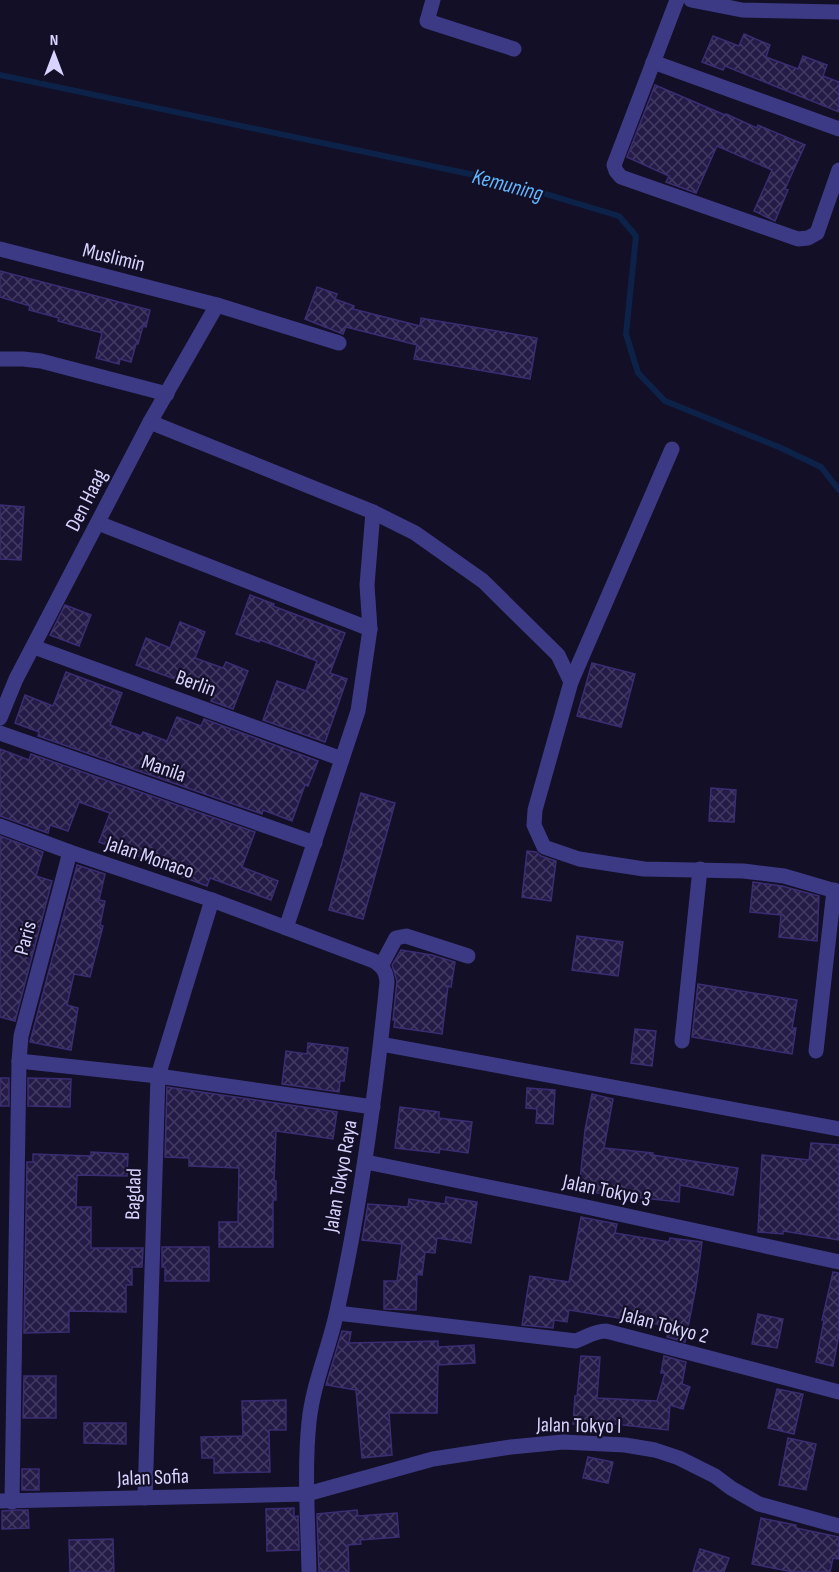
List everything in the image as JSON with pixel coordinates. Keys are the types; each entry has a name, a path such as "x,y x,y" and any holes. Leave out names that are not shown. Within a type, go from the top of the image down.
{"street":[{"path":"433,0 427,21 514,49"},
{"path":"677,0 614,165 621,177 798,239 808,238 817,233 839,170"},
{"path":"692,0 721,3 742,10 839,12"},
{"path":"653,62 839,129"},
{"name":"Muslimin","path":"0,249 217,305 339,344"},
{"name":"Den Haag","path":"0,718 16,679 150,422 217,305"},
{"path":"0,359 41,362 167,394"},
{"path":"150,422 373,512 415,533 483,581 558,655 571,682"},
{"path":"672,449 571,682 535,810 534,825 544,847 579,860 644,869 743,871 784,876 836,891 816,1051"},
{"path":"373,512 367,585 370,628 358,711 286,928 374,961 381,966 396,938 400,936 468,956"},
{"path":"98,523 370,628"},
{"name":"Berlin","path":"34,646 342,759"},
{"name":"Manila","path":"0,733 315,843"},
{"name":"Jalan Monaco","path":"0,826 286,928"},
{"name":"Paris","path":"6,1502 21,1036 70,852"},
{"path":"682,1041 700,869"},
{"name":"Bagdad","path":"145,1498 158,1076 212,900"},
{"name":"Jalan Tokyo Raya","path":"309,1572 307,1446 313,1392 337,1313 366,1162 387,982 386,973 381,966"},
{"path":"381,1044 839,1129"},
{"path":"19,1061 158,1076 373,1107"},
{"name":"Jalan Tokyo 3","path":"366,1162 839,1262"},
{"name":"Jalan Tokyo 2","path":"337,1313 576,1341 592,1333 606,1332 839,1392"},
{"name":"Jalan Tokyo I","path":"307,1494 433,1460 511,1447 563,1442 625,1445 655,1450 679,1458 715,1476 759,1504 839,1526"},
{"name":"Jalan Sofia","path":"6,1502 307,1494"}],"building":[{"path":"744,34 770,45 766,57 798,69 803,56 827,65 823,76 839,82 839,112 725,66 723,70 702,62 713,36 739,46"},
{"path":"655,85 757,128 758,125 805,145 785,189 788,190 775,221 754,211 772,170 717,146 696,193 666,182 669,176 627,157"},
{"path":"0,271 150,310 146,327 143,326 131,362 120,359 119,364 96,358 102,333 58,321 59,318 29,310 30,306 0,297"},
{"path":"317,287 337,294 335,299 354,306 353,309 420,326 421,318 537,338 530,379 414,359 417,345 346,327 343,334 305,319"},
{"path":"0,505 24,507 21,560 0,559"},
{"path":"250,595 345,633 330,673 347,679 325,742 263,720 277,681 306,691 317,661 260,640 259,642 236,634"},
{"path":"65,605 91,615 79,646 50,635"},
{"path":"180,622 205,632 195,658 223,668 226,662 248,671 233,709 211,701 214,693 136,665 146,638 170,648"},
{"path":"592,663 635,674 621,727 577,716"},
{"path":"66,672 122,693 110,725 141,736 143,732 167,741 177,717 201,726 204,719 318,761 308,786 305,785 292,821 263,810 262,814 38,736 39,732 15,723 25,695 53,706"},
{"path":"0,749 29,760 31,754 255,832 242,867 278,881 271,900 210,878 207,886 175,874 177,870 99,842 110,813 79,802 68,831 50,825 48,833 0,816"},
{"path":"711,788 736,790 734,822 709,821"},
{"path":"361,793 395,803 363,919 329,910"},
{"path":"0,836 43,852 36,876 52,881 15,1021 0,1017"},
{"path":"527,851 536,852 556,861 551,901 522,897"},
{"path":"77,865 105,874 99,900 105,901 100,925 103,926 90,977 74,974 67,1005 78,1008 71,1050 30,1042"},
{"path":"753,882 782,886 819,896 817,941 779,937 781,915 750,912"},
{"path":"577,936 623,942 618,976 572,970"},
{"path":"401,950 432,955 455,962 451,987 448,986 442,1034 394,1027 397,981 392,965"},
{"path":"698,984 797,1000 792,1028 796,1028 792,1054 692,1037"},
{"path":"635,1029 656,1031 652,1066 631,1063"},
{"path":"308,1043 348,1048 344,1081 340,1081 339,1092 282,1084 286,1051 307,1054"},
{"path":"0,1078 9,1078 9,1106 0,1106"},
{"path":"28,1078 71,1079 70,1107 28,1106"},
{"path":"167,1087 337,1112 333,1139 276,1131 273,1247 219,1247 219,1222 238,1222 239,1168 189,1166 189,1158 165,1157"},
{"path":"527,1088 555,1090 553,1124 536,1123 537,1109 526,1108"},
{"path":"592,1094 613,1099 604,1148 653,1153 653,1155 738,1168 733,1195 680,1185 679,1202 579,1191 585,1130"},
{"path":"400,1107 439,1112 439,1118 472,1122 468,1153 440,1149 439,1153 395,1148"},
{"path":"811,1143 839,1145 839,1240 783,1231 783,1234 758,1232 762,1155 809,1160"},
{"path":"91,1152 128,1154 127,1176 77,1175 76,1207 91,1207 91,1248 143,1248 142,1267 132,1267 132,1285 126,1285 126,1312 69,1311 69,1332 24,1333 27,1162 33,1162 33,1154 91,1156"},
{"path":"446,1197 477,1202 471,1243 437,1238 435,1253 425,1252 422,1275 417,1274 416,1310 384,1309 384,1281 397,1281 402,1244 362,1240 368,1204 408,1207 409,1199 445,1204"},
{"path":"581,1217 617,1224 615,1233 669,1242 670,1238 702,1242 685,1342 667,1337 669,1326 569,1310 567,1322 554,1320 553,1328 522,1325 530,1276 569,1282"},
{"path":"162,1247 209,1247 209,1281 165,1281"},
{"path":"833,1272 839,1273 839,1334 833,1366 816,1362 824,1320 822,1320"},
{"path":"758,1314 783,1319 777,1348 752,1344"},
{"path":"342,1331 351,1332 349,1343 438,1341 438,1347 474,1345 475,1363 438,1365 437,1413 389,1413 392,1455 362,1458 356,1390 326,1385"},
{"path":"581,1356 600,1357 597,1398 657,1401 665,1373 661,1373 664,1356 686,1362 682,1384 690,1387 683,1409 670,1405 668,1430 596,1422 595,1425 573,1424"},
{"path":"24,1376 56,1376 56,1418 23,1418"},
{"path":"777,1389 803,1394 794,1434 768,1428"},
{"path":"286,1400 286,1430 269,1430 270,1472 214,1473 214,1458 202,1458 201,1437 243,1436 242,1401"},
{"path":"84,1423 126,1423 126,1444 84,1443"},
{"path":"788,1438 816,1444 806,1490 779,1485"},
{"path":"588,1457 613,1462 608,1483 583,1478"},
{"path":"22,1469 39,1469 39,1490 22,1490"},
{"path":"294,1508 294,1517 298,1516 299,1550 267,1551 266,1509"},
{"path":"28,1510 29,1528 2,1529 2,1511"},
{"path":"357,1510 358,1516 397,1513 399,1537 360,1540 361,1544 348,1545 349,1572 319,1572 317,1514"},
{"path":"761,1518 839,1537 839,1559 833,1558 830,1572 793,1572 752,1564"},
{"path":"113,1539 114,1572 70,1572 69,1540"},
{"path":"700,1549 729,1558 724,1572 693,1572"}],"waterway":[{"name":"Kemuning","path":"0,75 503,181 619,216 636,236 626,334 638,373 665,401 779,447 821,467 839,490"}]}
